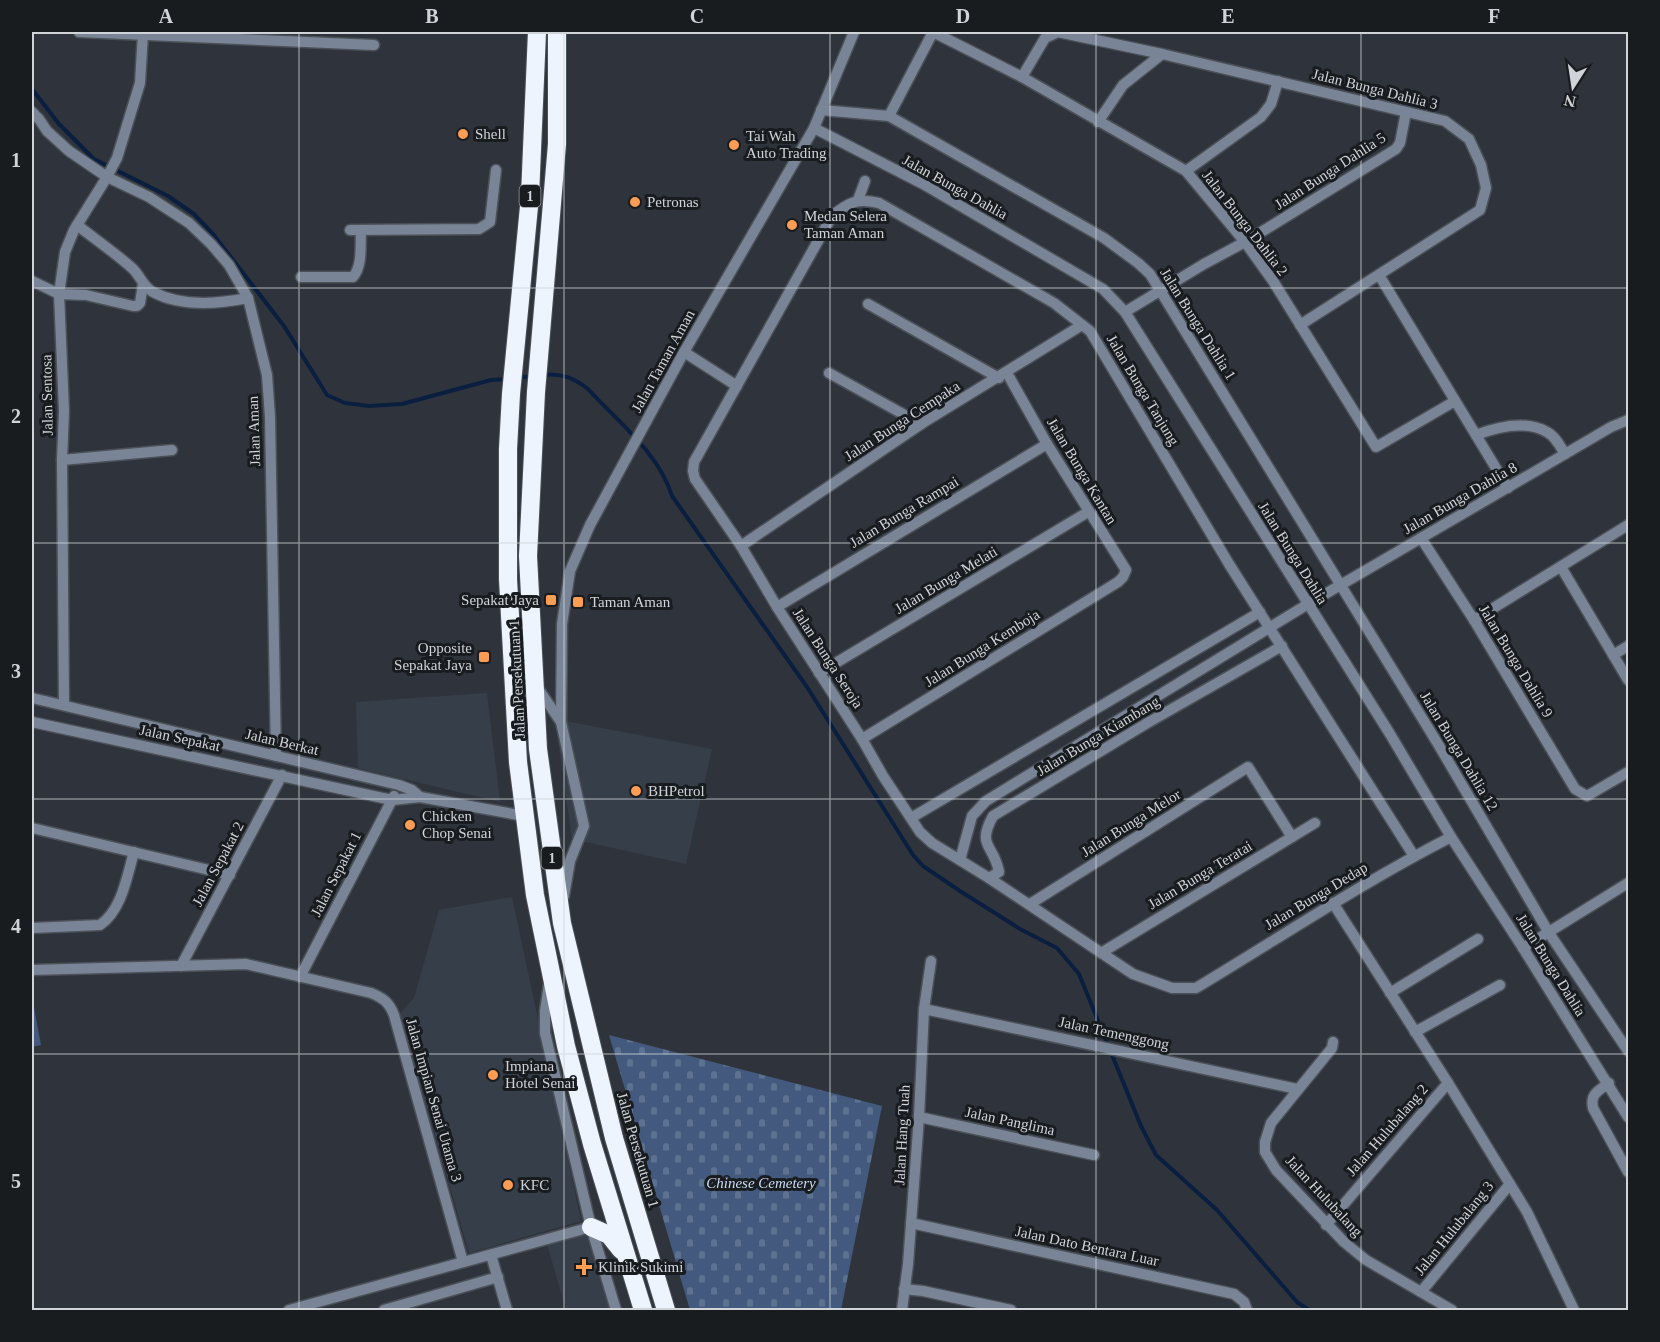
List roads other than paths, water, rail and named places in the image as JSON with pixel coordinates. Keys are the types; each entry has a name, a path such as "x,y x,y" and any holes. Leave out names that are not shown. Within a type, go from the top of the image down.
{"highway":[{"name":"Jalan Persekutuan 1","path":"537,32 530,196 508,448 508,579 518,762 535,895 566,1046 589,1133 643,1311"},
{"name":"Jalan Persekutuan 1","path":"557,32 557,144 536,392 528,556 538,749 562,923 614,1138 666,1311"},
{"path":"591,1227 609,1235 629,1262"}],"street":[{"path":"79,32 141,32 374,45"},
{"name":"Jalan Sentosa","path":"64,704 63,411 59,294 65,252 77,225 117,158 140,83 141,32"},
{"name":"Jalan Taman Aman","path":"561,723 562,624 570,571 590,525 684,352 814,128 855,32"},
{"path":"889,116 933,32"},
{"name":"Jalan Bunga Dahlia 2","path":"933,32 1022,77 1186,171 1245,242 1273,281 1376,447 1455,401"},
{"path":"1022,77 1045,39 1058,32"},
{"name":"Jalan Bunga Dahlia 3","path":"1058,32 1162,54 1444,121 1469,139 1481,165 1486,189 1480,210 1300,325"},
{"path":"1098,122 1123,85 1162,54"},
{"path":"1186,171 1262,117 1271,104 1278,81"},
{"name":"Jalan Bunga Dahlia 1","path":"821,110 889,116 1104,238 1138,263 1150,274 1161,290 1340,585"},
{"name":"Jalan Aman","path":"32,112 47,131 69,151 107,177 149,197 189,223 229,265 248,298 267,375 270,417 276,756"},
{"name":"Jalan Bunga Dahlia 5","path":"1125,312 1245,242 1396,149 1400,143 1406,112"},
{"name":"Jalan Bunga Dahlia","path":"814,128 923,184 1103,288 1125,312 1390,734 1451,837 1629,1117"},
{"path":"301,277 353,277 359,263 355,230 479,229 486,226 490,222 496,170"},
{"path":"858,200 865,181"},
{"name":"Jalan Bunga Seroja","path":"858,200 832,216 694,462 693,471 701,488 741,546 777,607 920,832 932,843 1030,904 1133,974 1172,988 1199,986"},
{"name":"Jalan Bunga Tanjung","path":"858,200 879,203 1054,303 1090,331 1260,612 1414,856"},
{"path":"77,225 134,270 143,284 152,292 205,304 248,298"},
{"path":"1379,275 1508,488"},
{"path":"32,281 59,294 86,295 137,306 140,303 143,284"},
{"path":"868,304 1003,375"},
{"name":"Jalan Bunga Cempaka","path":"741,546 921,424 1082,325"},
{"path":"684,352 737,386"},
{"path":"829,373 921,424"},
{"name":"Jalan Bunga Kantan","path":"1003,375 1126,570 1118,582"},
{"name":"Jalan Bunga Dahlia 8","path":"960,860 972,816 986,801 1340,585 1611,427 1629,420"},
{"path":"1476,435 1491,429 1526,425 1546,431 1555,439 1565,454"},
{"name":"Jalan Bunga Rampai","path":"777,607 1047,444"},
{"path":"62,459 172,450"},
{"name":"Jalan Bunga Melati","path":"819,673 1088,512"},
{"path":"1474,620 1629,525"},
{"name":"Jalan Bunga Dahlia 9","path":"1421,538 1474,620 1575,789 1587,796 1629,772"},
{"path":"1561,567 1629,680"},
{"name":"Jalan Bunga Kemboja","path":"862,739 1118,582"},
{"name":"Jalan Bunga Dahlia 12","path":"1340,585 1438,744 1549,933 1629,1051"},
{"name":"Jalan Bunga Kiambang","path":"911,818 1260,612"},
{"name":"Jalan Bunga Kiambang","path":"989,878 999,872 997,861 985,842 985,830 993,816 1149,722 1282,646"},
{"path":"1613,655 1629,646"},
{"path":"536,685 561,723 584,825 566,880 562,923"},
{"name":"Jalan Berkat","path":"32,698 399,785 412,790 420,797 524,816"},
{"name":"Jalan Sepakat","path":"32,722 392,800 420,797"},
{"name":"Jalan Bunga Melor","path":"1030,904 1248,766 1292,837"},
{"name":"Jalan Sepakat 2","path":"181,966 282,776"},
{"name":"Jalan Sepakat 1","path":"300,977 399,785"},
{"name":"Jalan Bunga Teratai","path":"1101,953 1315,823"},
{"path":"32,828 230,875"},
{"name":"Jalan Bunga Dedap","path":"1199,986 1333,903 1451,837"},
{"path":"32,928 100,925 108,920 121,897 134,852"},
{"path":"1523,948 1627,887"},
{"path":"1333,903 1527,1212 1574,1311"},
{"path":"1390,993 1478,939"},
{"name":"Jalan Hang Tuah","path":"903,1311 919,1117 924,1009 931,961"},
{"name":"Jalan Impian Senai Utama 3","path":"32,970 246,964 371,993 384,999 391,1007 463,1262"},
{"path":"551,972 545,1011 545,1034 591,1227 616,1311"},
{"path":"1415,1032 1500,985"},
{"name":"Jalan Temenggong","path":"924,1009 1297,1089"},
{"path":"1297,1089 1332,1048 1333,1042"},
{"name":"Jalan Hulubalang 2","path":"1326,1225 1448,1083"},
{"path":"1608,1083 1593,1094 1591,1100 1593,1108 1629,1172"},
{"name":"Jalan Hulubalang","path":"1297,1089 1271,1123 1265,1142 1266,1152 1276,1170 1326,1225 1366,1260 1452,1311"},
{"name":"Jalan Panglima","path":"919,1117 1094,1155"},
{"name":"Jalan Hulubalang 3","path":"1421,1292 1510,1184"},
{"name":"Jalan Dato Bentara Luar","path":"911,1223 1234,1294 1244,1302 1247,1311"},
{"path":"289,1311 591,1227"},
{"path":"491,1255 507,1311"},
{"path":"384,1311 498,1277"},
{"path":"904,1289 923,1291 1011,1311"}],"waterway":[{"path":"32,89 59,124 94,159 168,196 194,214 213,234 284,326 327,395 345,403 369,406 402,404 491,380 506,379"},
{"path":"543,375 562,376 583,385 648,452 666,480 672,496 807,687 913,855 923,866 960,891 1020,929 1057,948 1079,974 1141,1126 1156,1155 1217,1210 1297,1302 1309,1310"},
{"path":"516,378 533,376"}],"place":[{"name":"Shell","path":"463,134"},
{"name":"Tai Wah Auto Trading","path":"734,145"},
{"name":"Petronas","path":"635,202"},
{"name":"Medan Selera Taman Aman","path":"792,225"},
{"name":"Sepakat Jaya","path":"551,600"},
{"name":"Taman Aman","path":"578,602"},
{"name":"Opposite Sepakat Jaya","path":"484,657"},
{"name":"BHPetrol","path":"636,791"},
{"name":"Chicken Chop Senai","path":"410,825"},
{"name":"Impiana Hotel Senai","path":"493,1075"},
{"name":"KFC","path":"508,1185"},
{"name":"Klinik Sukimi","path":"584,1267"}],"park label":[{"name":"Chinese Cemetery","path":"761,1183"}]}
